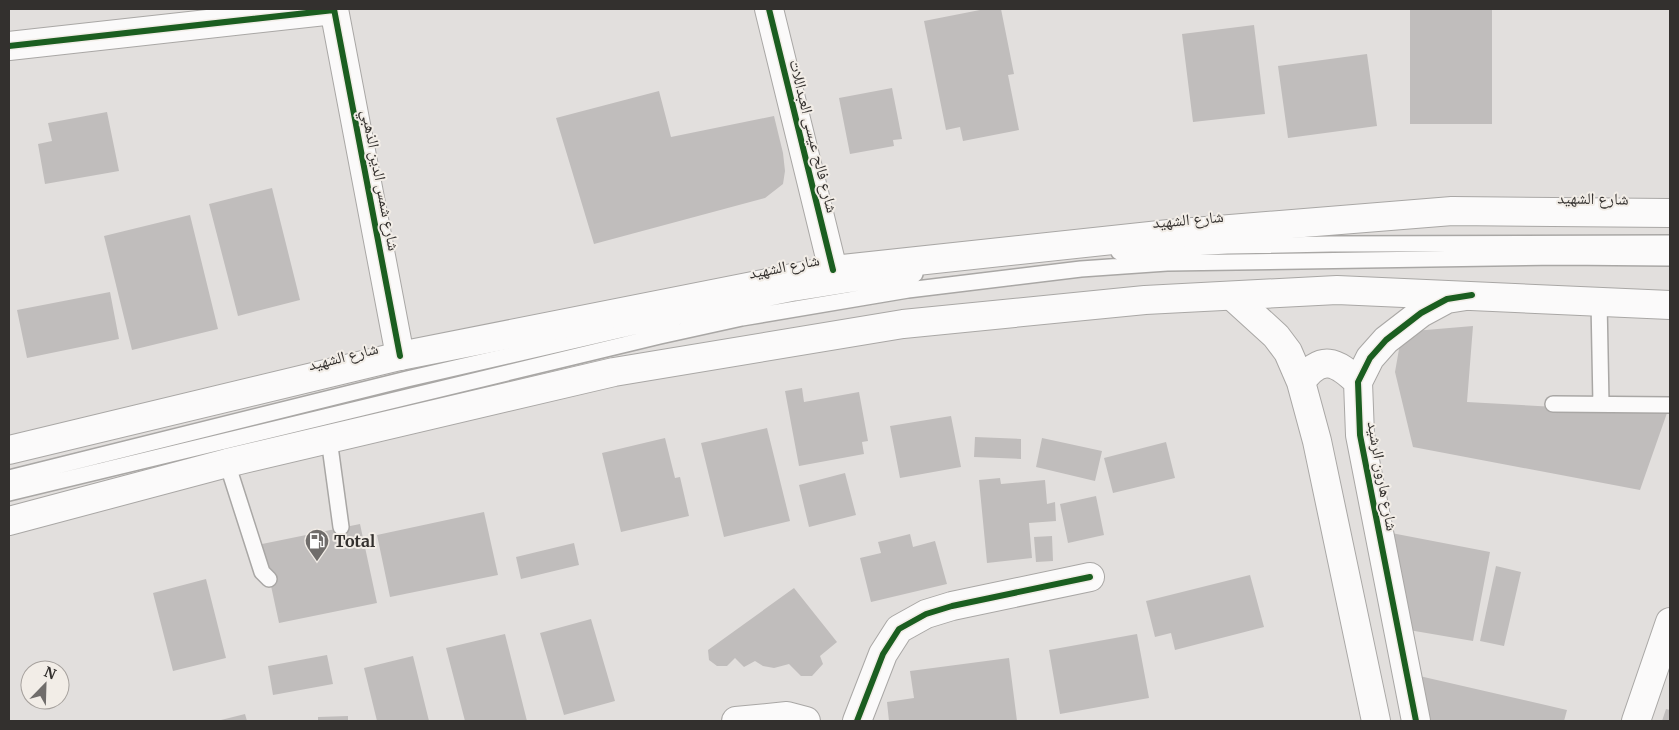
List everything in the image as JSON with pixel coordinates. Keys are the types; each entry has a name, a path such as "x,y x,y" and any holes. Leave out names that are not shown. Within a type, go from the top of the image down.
{"main road":[{"path":"9,46 334,9"},
{"name":"شارع شمس الدين الذهبي","path":"334,9 400,356"},
{"name":"شارع فالح عيسى العبداللات","path":"769,9 833,270"},
{"name":"شارع الشهيد","path":"9,450 400,356 833,270 1169,234 1452,211 1670,213"},
{"path":"9,520 227,463 614,372 826,335 921,322 1145,300 1337,290 1670,305"},
{"name":"شارع هارون الرشيد","path":"1416,721 1360,435 1358,382 1370,358 1386,340 1421,313 1447,299 1472,295"},
{"path":"1232,296 1276,336 1288,352 1301,382 1317,441 1376,721"},
{"path":"1301,382 1316,365 1327,363 1346,370 1358,382"},
{"path":"857,721 884,654 899,629 926,614 952,606 1090,577"},
{"path":"1636,721 1670,622"},
{"path":"736,721 787,716 806,721"}],"lane":[{"path":"9,478 408,379 677,317 795,293 914,274 1037,259 1227,246 1467,242 1670,244"},
{"path":"9,493 660,336 742,318 908,290 994,278 1167,263 1560,257 1670,258"},
{"path":"1599,301 1601,404"},
{"path":"1553,404 1670,405"},
{"path":"329,439 341,528"},
{"path":"227,463 262,572 269,579"}],"building":[{"path":"985,9 1001,9 1014,74 1008,75 1019,130 963,141 960,127 946,130 924,21"},
{"path":"1410,9 1492,9 1492,124 1410,124"},
{"path":"1254,25 1265,114 1193,122 1182,34"},
{"path":"1367,54 1377,126 1288,138 1278,66"},
{"path":"892,88 902,139 893,140 894,146 850,154 839,98"},
{"path":"659,91 671,137 774,116 783,153 785,171 783,184 765,198 594,244 556,118"},
{"path":"107,112 119,171 45,184 38,144 52,141 48,123"},
{"path":"272,188 300,300 238,316 209,204"},
{"path":"190,215 218,329 132,350 104,236"},
{"path":"110,292 119,339 27,358 17,310"},
{"path":"1473,326 1467,402 1667,413 1640,490 1413,447 1395,372 1402,332"},
{"path":"802,388 804,402 859,392 868,441 862,442 864,454 799,466 785,391"},
{"path":"951,416 961,467 900,478 890,426"},
{"path":"767,428 790,521 724,537 701,443"},
{"path":"975,437 1021,439 1021,459 974,457"},
{"path":"665,438 675,478 680,477 689,516 621,532 602,453"},
{"path":"1042,438 1102,451 1095,481 1036,467"},
{"path":"1166,442 1175,478 1113,493 1104,458"},
{"path":"845,473 856,515 809,527 799,485"},
{"path":"1000,478 1001,484 1045,480 1047,504 1055,502 1056,521 1029,523 1032,558 987,563 979,480"},
{"path":"1096,496 1104,535 1068,543 1060,504"},
{"path":"484,512 498,575 390,597 377,535"},
{"name":"Total","path":"360,524 377,603 279,623 262,544"},
{"path":"1381,531 1490,552 1473,641 1403,629"},
{"path":"910,534 913,547 935,541 947,584 871,602 860,558 881,553 878,542"},
{"path":"1052,536 1053,561 1036,562 1034,537"},
{"path":"574,543 579,565 521,579 516,557"},
{"path":"1496,566 1521,572 1504,646 1480,641"},
{"path":"1250,575 1264,627 1175,650 1171,633 1155,637 1146,601"},
{"path":"206,579 226,658 173,671 153,593"},
{"path":"794,588 837,642 820,656 823,664 812,676 801,676 789,664 774,668 763,666 755,661 744,667 735,658 727,666 717,666 709,660 708,650"},
{"path":"591,619 615,701 564,715 540,633"},
{"path":"505,634 527,721 465,721 446,648"},
{"path":"1137,634 1149,698 1060,714 1049,650"},
{"path":"327,655 333,684 273,695 268,666"},
{"path":"413,656 429,721 377,721 364,668"},
{"path":"1009,658 1017,721 889,721 887,702 914,698 910,671"},
{"path":"1415,675 1567,710 1564,721 1423,721"},
{"path":"1666,709 1670,710 1670,721 1662,721"},
{"path":"245,714 247,721 217,721"},
{"path":"348,716 348,721 318,721 318,717"}],"cycle path":[{"path":"334,9 400,356"},
{"path":"769,9 833,270"},
{"path":"9,46 334,10"},
{"path":"1416,721 1360,435 1358,382 1370,358 1386,340 1421,313 1447,299 1472,295"},
{"path":"857,721 883,654 899,629 926,614 952,606 1090,577"}],"place":[{"name":"Total","path":"317,562"}]}
